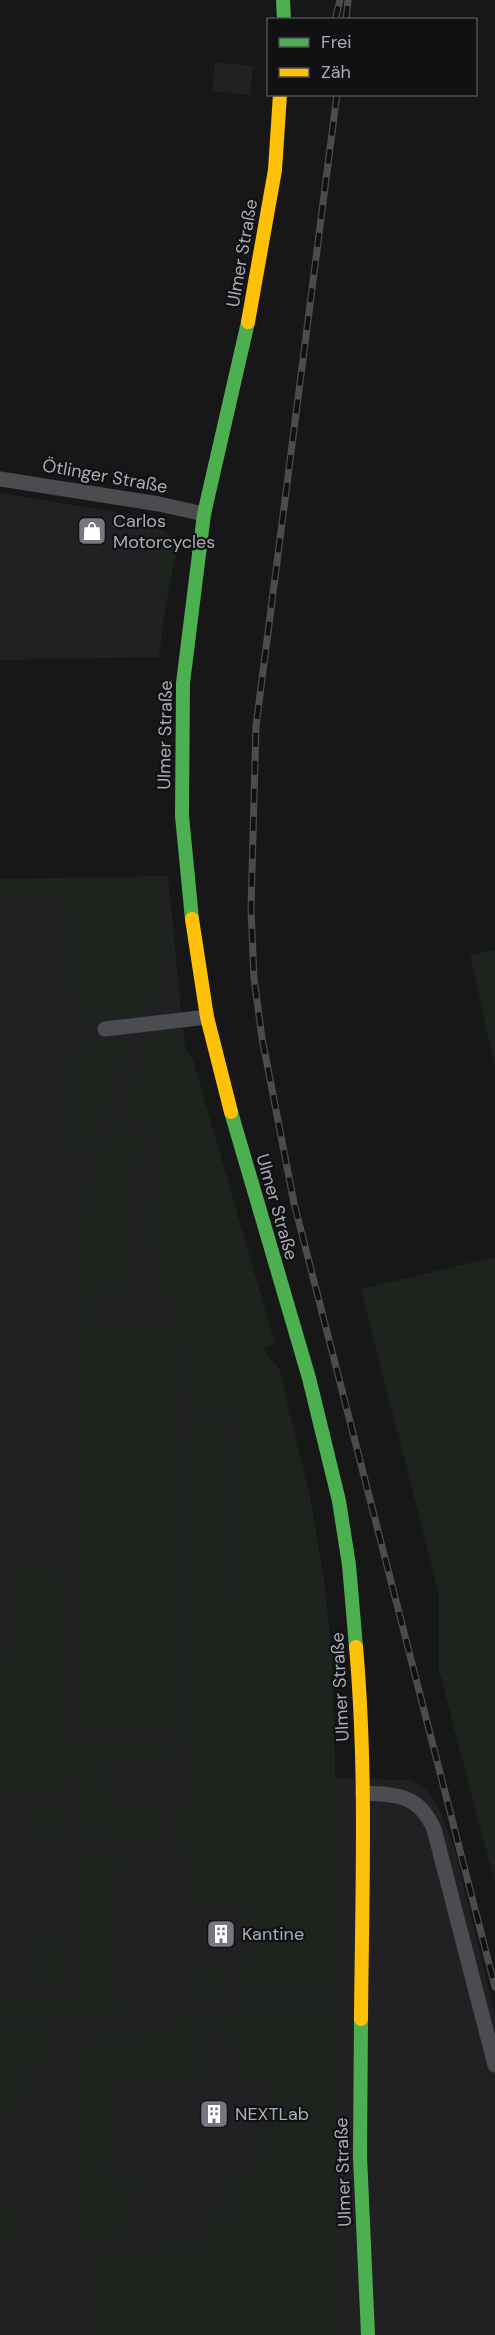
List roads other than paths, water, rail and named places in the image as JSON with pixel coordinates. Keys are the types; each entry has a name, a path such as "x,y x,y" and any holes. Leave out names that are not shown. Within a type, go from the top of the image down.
{"main road":[{"path":"283,0 284,18"},
{"name":"Ulmer Straße","path":"280,96 275,171 253,298 204,514 183,683 182,816 194,940 207,1017 226,1096 309,1378 339,1502 349,1565 361,1701 363,1793 360,2145 368,2335"}],"street":[{"name":"Ötlinger Straße","path":"0,479 159,504 204,514"},
{"path":"105,1029 207,1017"},
{"path":"363,1793 390,1794 412,1800 427,1812 434,1828 495,2065"}],"railway":[{"path":"336,18 340,0"},
{"path":"346,18 348,0"},
{"path":"337,96 256,726 251,909 254,978 262,1038 294,1203 495,1987"}],"place":[{"name":"Carlos Motorcycles","path":"92,531"},
{"name":"Kantine","path":"221,1934"},
{"name":"NEXTLab","path":"214,2114"}]}
